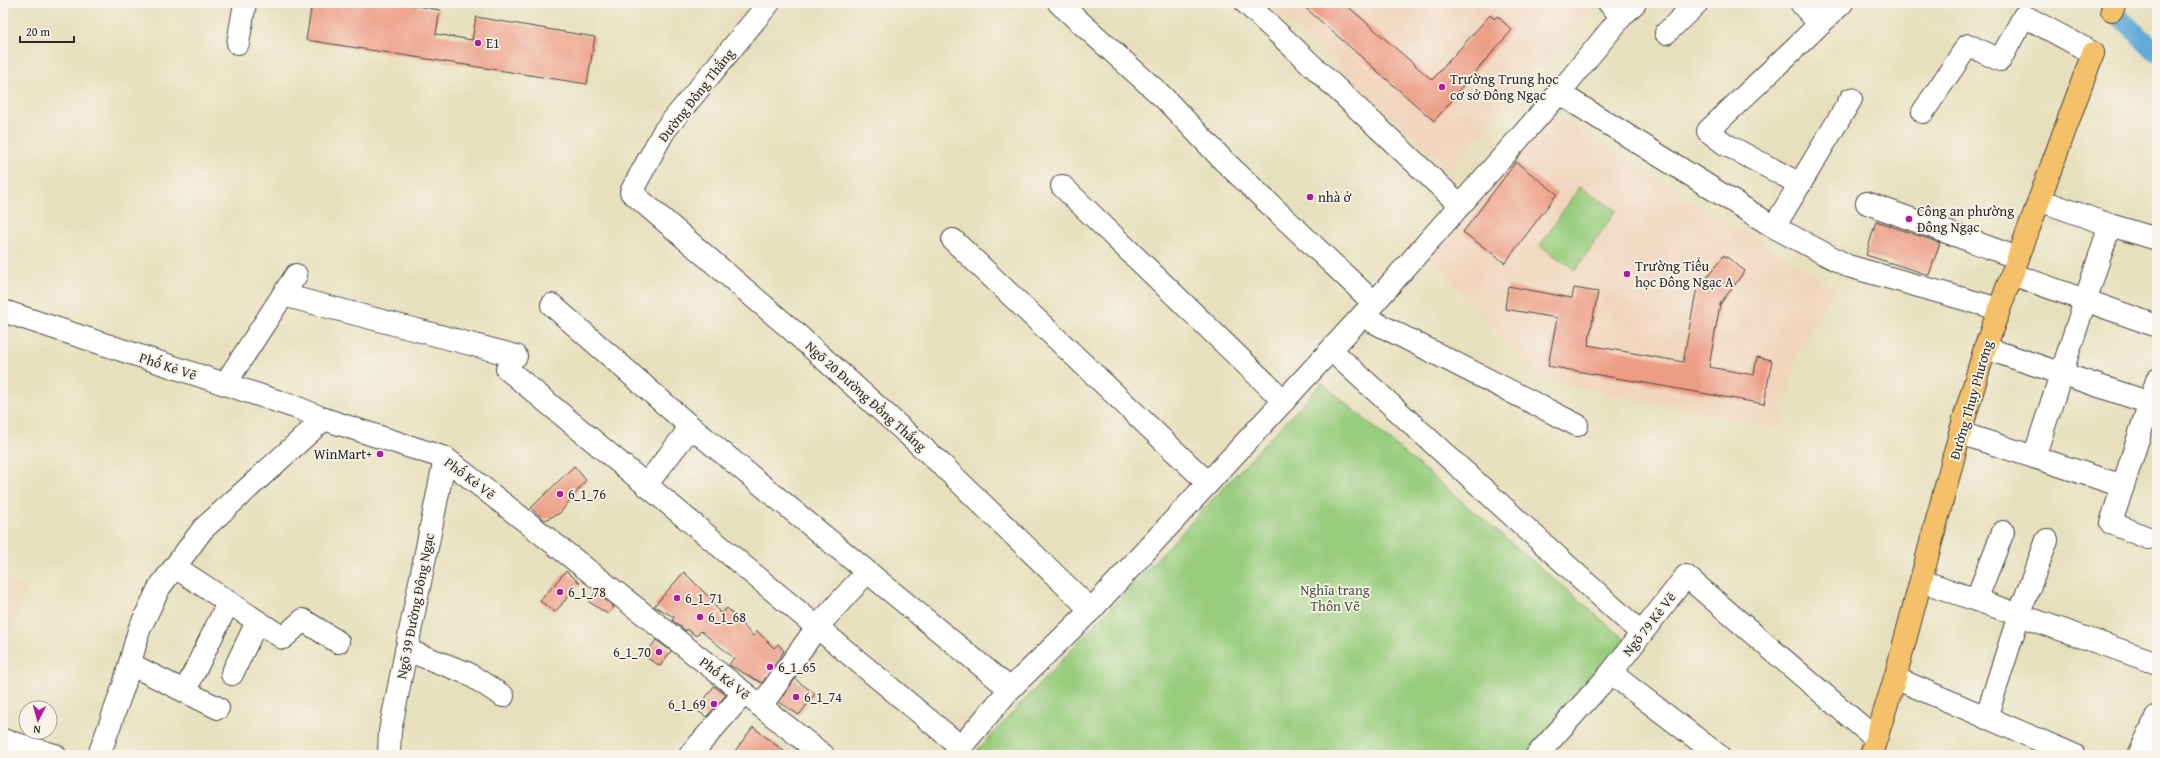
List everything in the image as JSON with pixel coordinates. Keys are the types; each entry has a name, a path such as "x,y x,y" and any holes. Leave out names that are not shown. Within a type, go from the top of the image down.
{"main road":[{"name":"Đường Thụy Phương","path":"1874,747 1922,581 1960,433 1985,348 2094,53"}],"street":[{"path":"238,43 245,3"},
{"name":"Đường Đông Thắng","path":"631,192 664,131 769,3"},
{"path":"1058,3 1164,98 1368,309 1577,425"},
{"path":"1246,3 1460,205"},
{"path":"1666,32 1697,3"},
{"path":"1801,3 1820,25"},
{"path":"1800,184 1725,144 1708,131 1842,3"},
{"path":"283,295 512,363 646,485 817,627 957,751 1010,689 1091,610 1368,309 1559,93 1622,7"},
{"path":"1923,112 1968,45 2000,60 2024,16 2094,53"},
{"path":"1559,93 1774,227 1848,266 1999,309"},
{"path":"1774,227 1851,99"},
{"path":"1062,186 1284,401"},
{"name":"Ngõ 20 Đường Đồng Thắng","path":"631,192 792,330 941,464 1091,610"},
{"path":"2039,200 2110,225 2157,239"},
{"path":"1867,203 2015,266 2085,300 2157,326"},
{"path":"2034,457 2063,374 2085,300 2110,225"},
{"path":"953,240 1208,483"},
{"path":"225,384 296,275"},
{"path":"552,305 691,427 1010,689"},
{"name":"Phố Kẻ Vẽ","path":"3,312 298,408 324,419 445,458 823,755"},
{"path":"1985,348 2150,403"},
{"path":"1331,350 1641,633"},
{"path":"2148,538 2111,523 2157,380"},
{"path":"100,755 130,664 139,630 159,588 203,530 324,419"},
{"path":"646,485 691,427"},
{"path":"1960,433 2123,486"},
{"name":"Ngõ 39 Đường Đông Ngạc","path":"389,755 390,731 445,458"},
{"path":"1976,600 2003,532"},
{"path":"1986,718 2019,615 2047,540"},
{"path":"175,566 228,603 283,638 303,620 338,642"},
{"path":"761,706 817,627 867,572"},
{"name":"Ngõ 79 Kẻ Vẽ","path":"1543,753 1611,673 1686,576 1771,648 1874,747"},
{"path":"1922,581 2157,663"},
{"path":"185,691 228,603"},
{"path":"232,674 257,622"},
{"path":"406,650 467,673 503,696"},
{"path":"130,664 218,708"},
{"path":"1611,673 1718,755"},
{"path":"1895,678 2074,755"},
{"path":"690,755 744,693"},
{"path":"2139,755 2157,716"},
{"path":"3,740 55,755"}],"shaded area":[{"name":"Trường Trung học cơ sở Đông Ngạc","path":"1268,3 1597,3 1598,4 1450,169"},
{"name":"Trường Tiểu học Đông Ngạc A","path":"1553,115 1835,289 1796,356 1782,429 1540,379 1431,258"},
{"path":"3,577 27,586 3,648"}],"green space":[{"path":"1579,187 1616,210 1576,270 1540,246"},
{"name":"Nghĩa trang Thôn Vẽ","path":"1322,383 1628,642 1528,755 973,755"}],"building":[{"name":"E1","path":"312,3 399,3 440,10 436,34 472,40 476,17 595,37 587,84 306,40"},
{"path":"1300,3 1344,3 1432,80 1490,15 1494,19 1497,16 1512,30 1434,121"},
{"path":"1516,162 1557,194 1505,263 1463,232"},
{"path":"1876,221 1940,243 1929,275 1866,255"},
{"path":"1724,255 1745,271 1720,304 1709,367 1754,375 1757,357 1772,360 1764,404 1548,366 1557,318 1505,309 1508,286 1572,298 1574,288 1598,292 1588,345 1683,362 1696,292"},
{"name":"6_1_76","path":"574,466 586,480 560,513 545,520 531,508"},
{"name":"6_1_78","path":"566,571 580,583 555,612 540,601"},
{"path":"684,572 711,599 721,615 727,608 753,636 757,631 774,648 778,644 784,651 762,683 729,665 734,658 701,631 696,636 687,629 686,631 672,620 674,617 654,606"},
{"path":"596,592 614,607 608,614 589,602"},
{"name":"6_1_70","path":"656,640 671,651 660,666 644,656"},
{"name":"6_1_74","path":"795,679 815,694 799,715 779,702"},
{"name":"6_1_69","path":"714,686 726,695 706,717 697,710"},
{"path":"753,727 789,755 732,755"}],"waterway":[{"path":"2112,10 2157,53"}],"place":[{"name":"E1","path":"478,43"},
{"name":"Trường Trung học cơ sở Đông Ngạc","path":"1442,87"},
{"name":"nhà ở","path":"1310,197"},
{"name":"Công an phường Đông Ngạc","path":"1909,219"},
{"name":"Trường Tiểu học Đông Ngạc A","path":"1627,274"},
{"name":"WinMart+","path":"380,454"},
{"name":"6_1_76","path":"560,494"},
{"name":"6_1_78","path":"560,592"},
{"name":"6_1_71","path":"677,598"},
{"name":"6_1_68","path":"700,617"},
{"name":"6_1_70","path":"659,652"},
{"name":"6_1_65","path":"770,667"},
{"name":"6_1_74","path":"796,697"},
{"name":"6_1_69","path":"714,704"}]}
